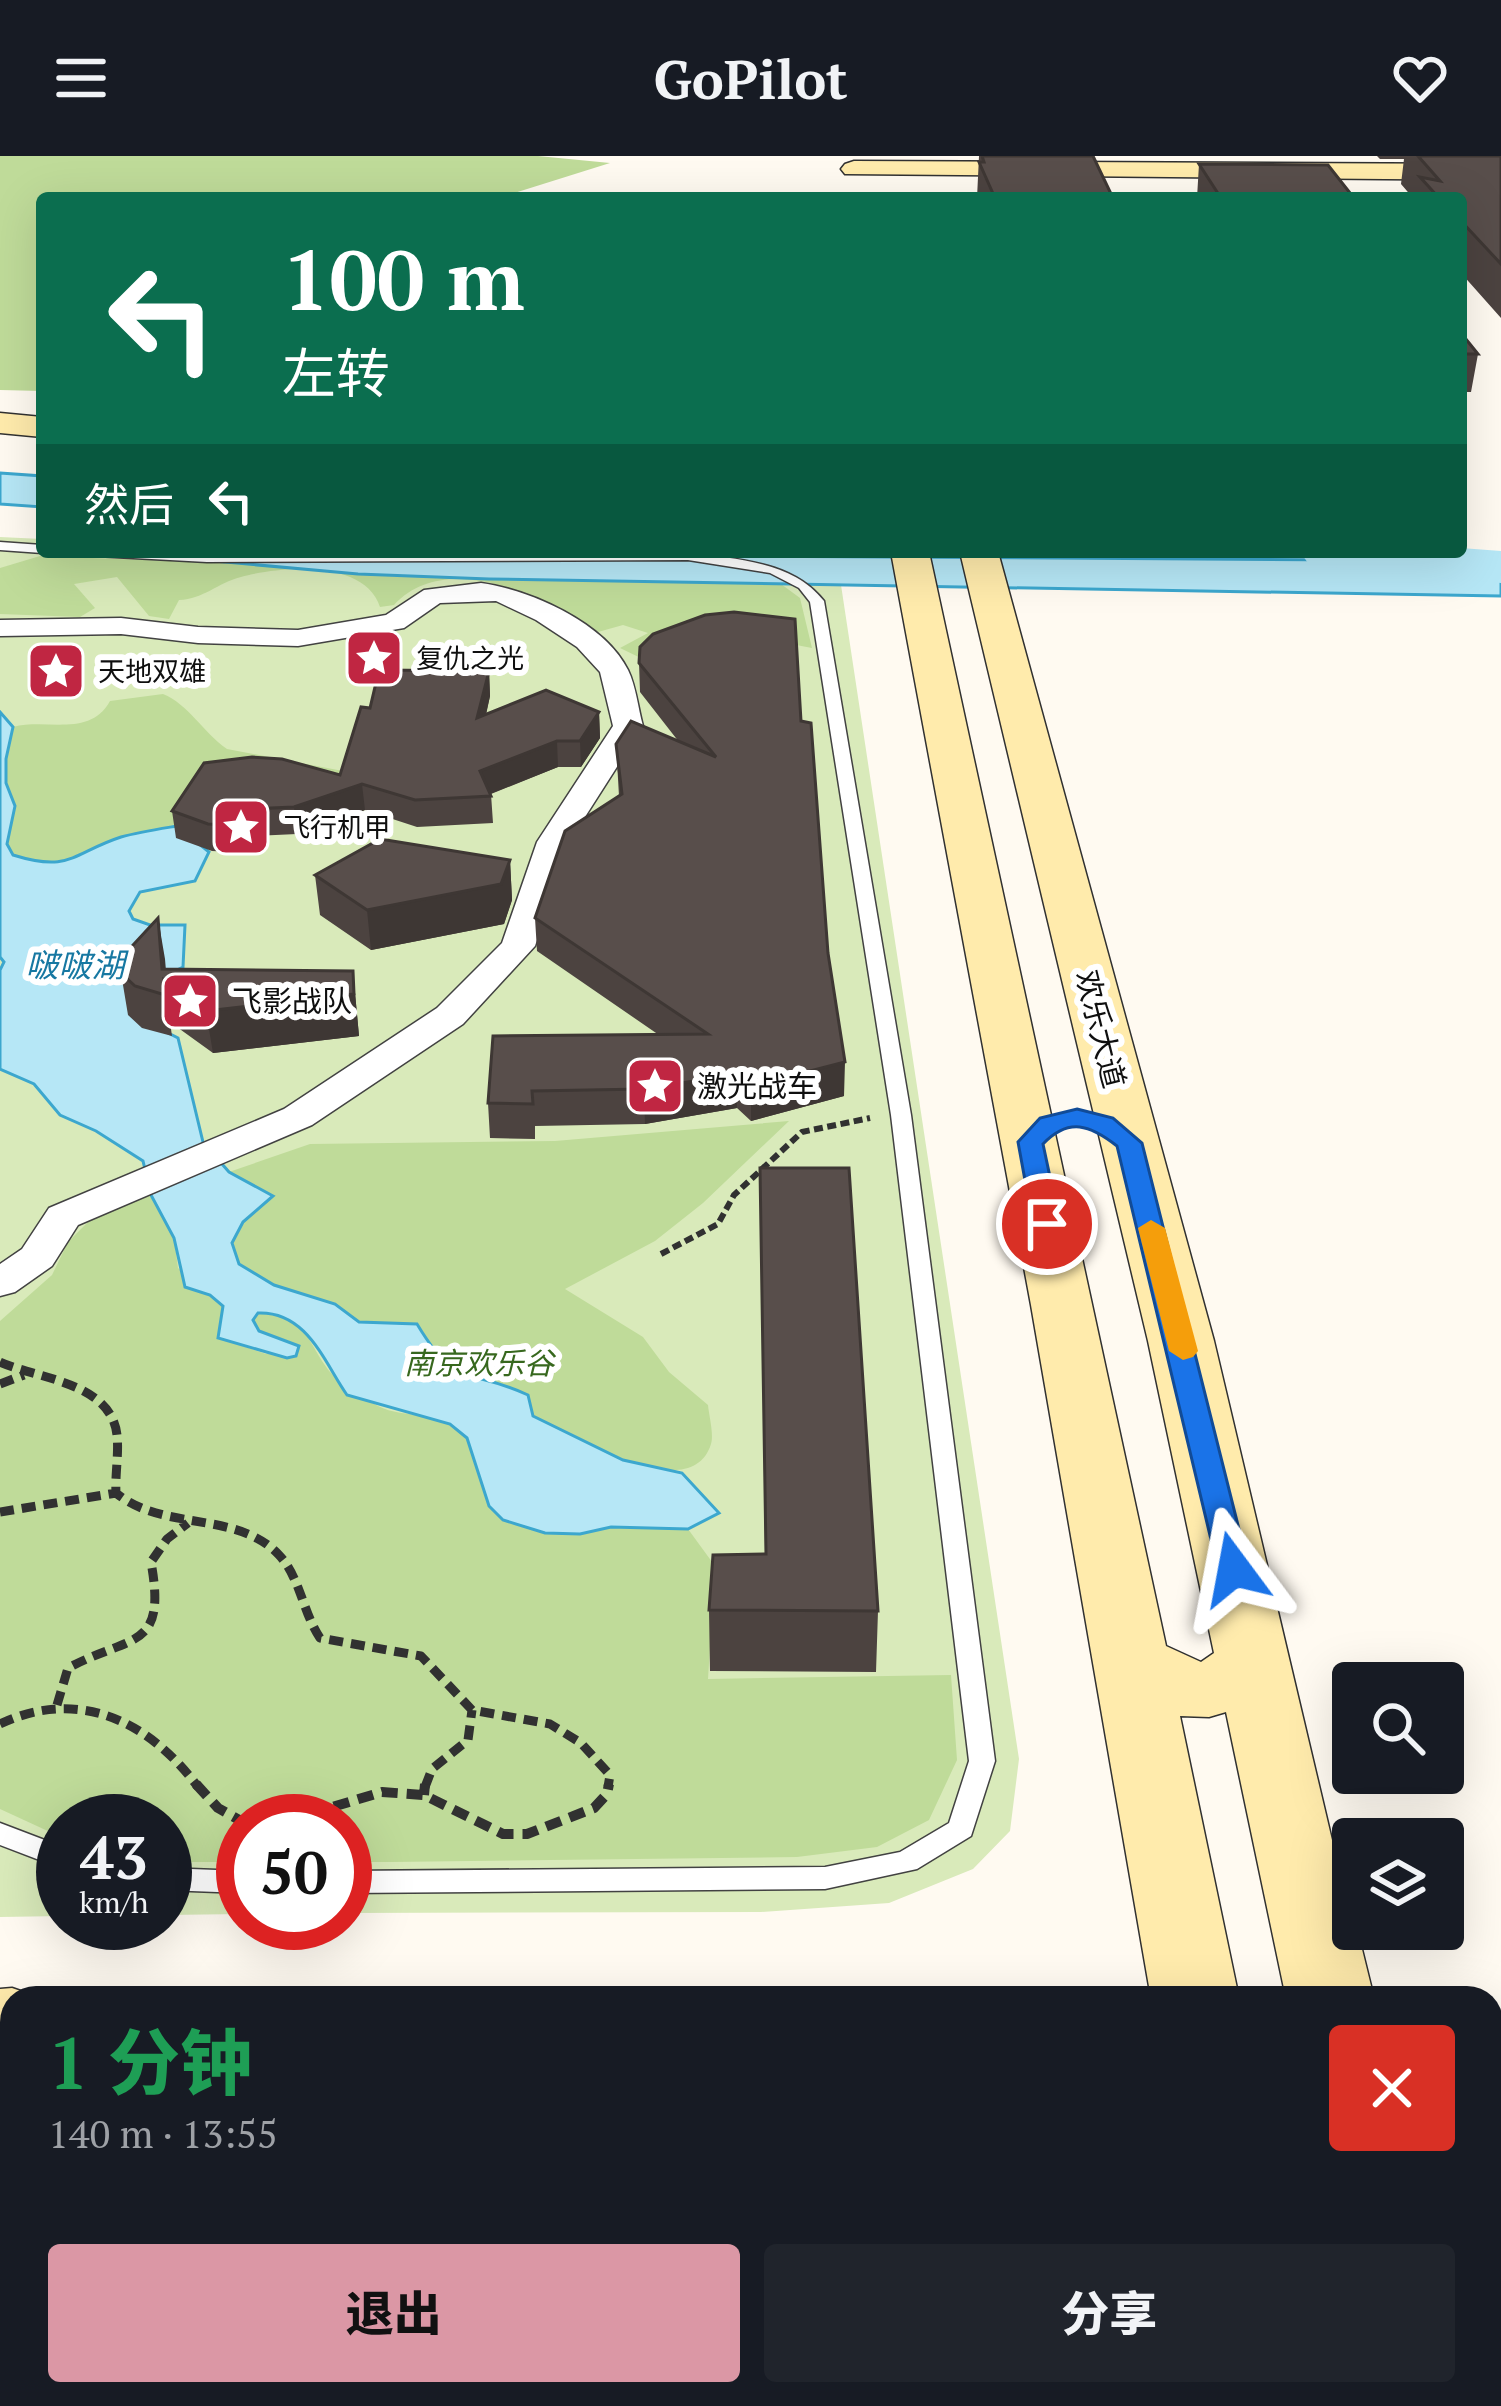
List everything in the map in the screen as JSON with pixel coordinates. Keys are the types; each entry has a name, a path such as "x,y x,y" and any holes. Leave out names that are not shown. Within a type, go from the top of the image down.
{"main road":[{"path":"857,163 1501,172"},
{"path":"0,423 36,426"},
{"path":"0,440 36,443"},
{"name":"欢乐大道","path":"946,558 955,766 1193,1986"},
{"name":"欢乐大道","path":"946,558 1033,769 1181,1341 1327,1986"},
{"path":"955,766 973,779 998,785 1018,780 1033,769"},
{"path":"1030,1142 1049,1123 1077,1117 1104,1124 1129,1143"},
{"path":"1132,1661 1164,1683 1197,1693 1231,1683 1255,1660"}],"street":[{"path":"0,628 122,626 198,635 298,638 394,622 433,596 482,590 546,614 587,641 614,670 628,726 554,842 518,946 450,1016 298,1117 244,1144 121,1189 63,1217 37,1257 0,1283"}],"lane":[{"path":"0,546 36,549"},
{"path":"372,1882 825,1878 907,1861 961,1829 982,1761 901,1114 817,602 803,585 755,566 701,558"},
{"path":"0,1834 36,1848"}],"path":[{"path":"661,1254 718,1224 734,1195 802,1132 838,1121 901,1114"},
{"path":"0,1362 24,1375 80,1388 105,1403 116,1428 116,1493"},
{"path":"0,1384 24,1375"},
{"path":"0,1512 38,1504 74,1506 116,1493"},
{"path":"116,1493 146,1516 242,1534 278,1553 308,1622 320,1638 421,1656 437,1668 472,1711 468,1740 434,1766 423,1780 424,1796"},
{"path":"57,1706 68,1668 136,1639 152,1624 159,1606 151,1562 167,1539 190,1522"},
{"path":"0,1724 26,1709 90,1709 164,1746 216,1809"},
{"path":"372,1795 424,1796 502,1834 514,1834 594,1808 607,1793 610,1775 593,1752 551,1723 523,1713 472,1711"}],"green space":[{"path":"0,156 538,156 610,163 517,192 36,192 36,391 0,390"},
{"name":"南京欢乐谷","path":"0,537 36,539 36,558 837,558 1019,1759 1010,1831 973,1869 889,1903 761,1912 372,1913 372,1794 216,1794 216,1914 192,1915 192,1794 36,1794 36,1916 0,1917"},
{"path":"36,557 93,558 781,584 800,598 812,648 770,640 651,663 620,648 648,633 623,625 598,632 552,605 496,584 441,580 416,588 394,605 380,607 371,591 357,581 298,569 258,573 179,600 169,619 149,616 117,577 74,584 95,608 80,617 0,614 0,568"},
{"path":"163,694 227,749 401,782 141,832 65,859 13,855 7,844 6,758 13,727 79,723 101,712 110,701"},
{"path":"789,1121 703,1203 655,1241 565,1289 643,1337 669,1372 708,1405 711,1444 699,1462 680,1470 628,1462 573,1438 533,1416 528,1395 454,1369 416,1324 359,1322 335,1304 274,1285 239,1264 231,1244 243,1222 229,1172 310,1144 555,1141"},
{"path":"151,1194 174,1238 178,1268 223,1306 219,1338 266,1354 289,1341 259,1331 252,1320 258,1313 287,1318 305,1333 332,1374 360,1396 389,1410 445,1421 464,1435 489,1505 580,1534 611,1527 688,1529 715,1566 708,1679 951,1675 957,1760 929,1820 877,1847 797,1857 372,1862 372,1794 216,1794 216,1862 192,1862 192,1794 36,1794 36,1826 0,1809 0,1321 52,1275 68,1242 92,1218"}],"water":[{"path":"0,473 36,476 36,507 0,504"},
{"path":"181,558 1501,561 1501,596 489,579 358,574"},
{"name":"啵啵湖","path":"0,712 13,727 6,783 15,806 7,844 13,855 60,861 121,837 177,826 209,852 195,881 140,892 129,911 133,919 150,925 185,925 183,967 143,987 141,1019 178,1038 203,1142 229,1172 273,1196 243,1222 232,1243 239,1264 274,1285 335,1304 359,1322 417,1324 454,1369 528,1395 533,1416 623,1460 682,1473 719,1513 688,1529 611,1527 580,1534 545,1533 503,1520 489,1506 467,1438 450,1424 347,1395 312,1341 289,1320 258,1313 253,1320 259,1331 299,1346 296,1356 287,1358 218,1338 223,1306 210,1295 185,1287 174,1238 151,1195 143,1161 60,1115 34,1084 0,1069 0,970 4,962 0,957"}],"building":[{"path":"982,156 1093,156 1110,192 992,192 979,162 984,162"},
{"path":"1418,156 1501,156 1501,264 1467,227 1467,192 1434,192 1420,177 1440,181"},
{"path":"1199,164 1328,165 1349,192 1217,192"},
{"path":"734,612 795,619 801,721 811,723 828,953 845,1062 751,1086 737,1074 644,1089 532,1091 533,1104 488,1103 493,1036 708,1034 535,918 565,831 622,794 616,744 631,721 716,757 639,663 640,647 653,634 705,615"},
{"path":"379,670 489,671 477,718 546,690 599,712 580,741 557,741 480,771 491,796 415,800 362,784 294,807 230,810 229,825 208,824 172,811 204,763 282,759 340,775 361,707 370,708"},
{"path":"380,839 510,860 501,884 367,910 315,875"},
{"path":"158,918 162,969 353,971 354,994 206,1011 164,980 165,995 135,986 121,973 121,958"},
{"path":"760,1168 849,1168 878,1611 709,1610 713,1555 766,1554"}],"waterway":[{"path":"1396,558 1501,567"}],"slow traffic":[{"path":"1151,1228 1183,1351"}],"place":[{"name":"复仇之光","path":"374,658"},
{"name":"天地双雄","path":"56,671"},
{"name":"飞行机甲","path":"241,827"},
{"name":"飞影战队","path":"190,1001"},
{"name":"激光战车","path":"655,1086"}],"route":[{"path":"1047,1224 1030,1142 1049,1123 1077,1117 1104,1124 1129,1143 1234,1569"}]}
